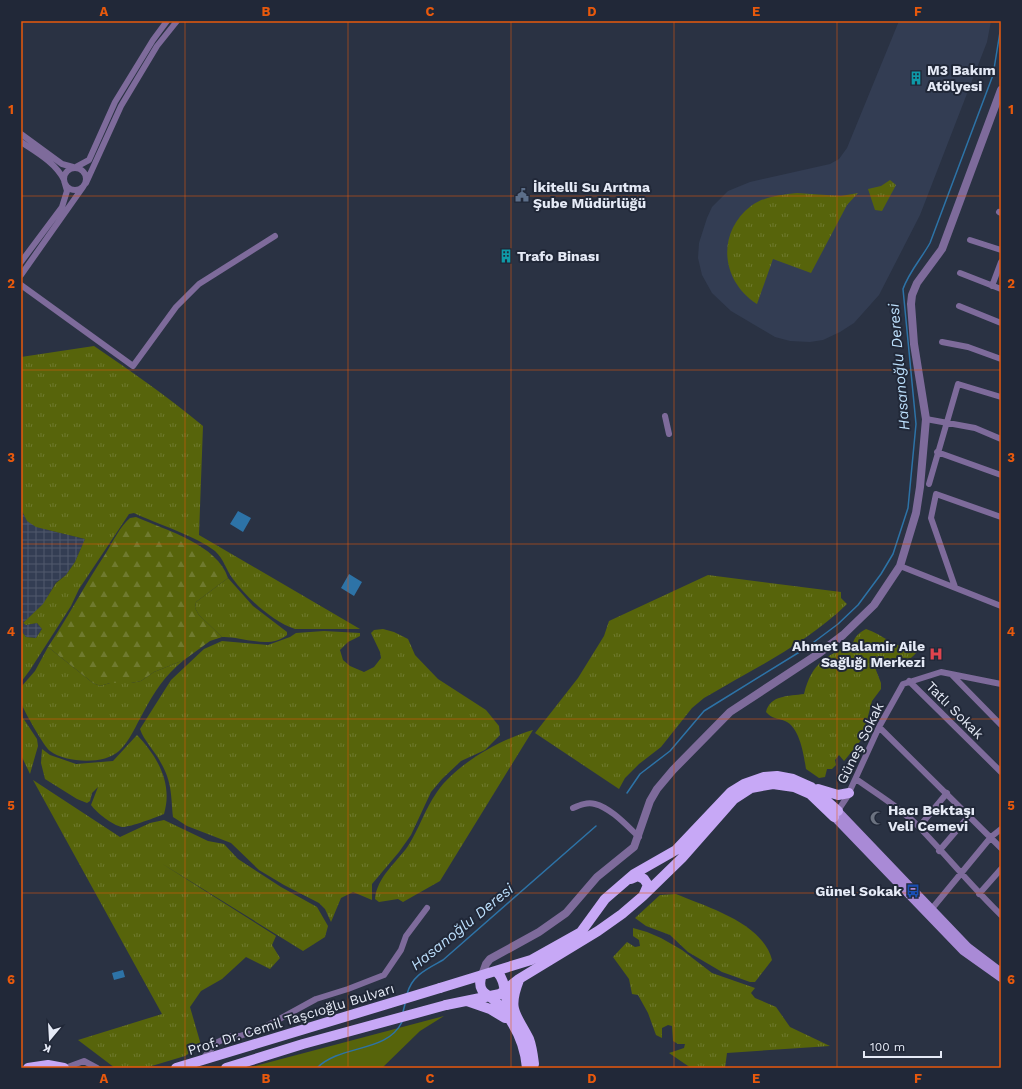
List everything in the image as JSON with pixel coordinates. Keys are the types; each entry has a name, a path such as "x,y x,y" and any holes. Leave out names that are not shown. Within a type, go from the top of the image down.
{"main road":[{"path":"534,1068 530,1041 515,1022 480,987 482,975 490,972 496,972 542,955 581,932 605,899 640,870 676,850 731,792 744,784 764,777 777,776 793,779 811,787 838,795 849,793"},
{"path":"489,996 496,996 519,979 598,931 643,896 682,858 734,799 751,788 773,784 794,787 810,794 836,814"},
{"path":"811,787 930,911 968,947 1001,972"},
{"path":"617,889 632,878 641,877 648,884 643,896"},
{"path":"930,911 963,951 1001,978"},
{"path":"496,972 504,982 504,991 523,1045 528,1068"},
{"name":"Prof. Dr. Cemil Taşcıoğlu Bulvarı","path":"176,1068 482,975"},
{"path":"515,1022 513,997 519,979"},
{"name":"Prof. Dr. Cemil Taşcıoğlu Bulvarı","path":"226,1068 304,1044 446,1005 489,996"},
{"path":"465,1001 490,1008 515,1022"},
{"path":"28,1068 48,1065 65,1068"}],"street":[{"path":"64,182 65,174 74,167 89,160 115,102 153,40 167,21"},
{"path":"21,275 84,185 121,106 157,46 176,21"},
{"path":"482,975 488,960 539,932 566,913 597,877 634,847 650,801 673,770 730,712 818,654 843,635 874,605 900,566 916,513 920,487 926,419 914,344 911,304 912,295 917,283 942,249 1001,90"},
{"path":"21,134 62,164 74,167 85,173 84,185"},
{"path":"21,142 45,159 61,174 67,191 62,207 21,262"},
{"path":"64,182 73,190 84,185"},
{"path":"21,285 133,366 176,307 199,284 275,236"},
{"path":"970,240 1001,250"},
{"path":"992,286 1001,262"},
{"path":"960,273 1001,289"},
{"path":"959,306 1001,323"},
{"path":"942,342 968,347 1001,359"},
{"path":"928,484 937,452 948,422 958,384 1001,397"},
{"path":"665,416 669,434"},
{"path":"926,419 975,428 1001,439"},
{"path":"937,452 1001,475"},
{"path":"955,587 931,518 936,494 1001,517"},
{"path":"900,566 1001,606"},
{"path":"909,681 941,672 1001,684"},
{"path":"951,674 1001,725"},
{"name":"Güneş Sokak","path":"836,814 856,779 879,727 903,684 909,681"},
{"name":"Tatlı Sokak","path":"909,681 1001,772"},
{"path":"879,727 1001,848"},
{"path":"856,779 897,808 919,827 939,851 961,872 979,894 1001,915"},
{"path":"919,827 947,793"},
{"path":"573,808 583,804 595,804 606,810 638,837"},
{"path":"939,851 969,816"},
{"path":"930,911 991,837 1001,829"},
{"path":"979,894 1001,869"},
{"path":"190,1068 201,1061 216,1043 230,1036 240,1036 263,1028 316,999 348,989 384,975 397,956 406,936 427,908"},
{"path":"496,956 493,964 496,972"},
{"path":"65,1068 84,1061 97,1068"}],"shaded area":[{"path":"899,21 991,21 987,42 920,215 879,295 854,323 823,340 810,342 790,341 775,337 731,311 712,293 702,275 698,258 699,243 707,218 712,207 728,191 750,182 830,164 839,159 847,148"},
{"path":"21,509 27,521 52,531 85,539 75,562 66,575 55,583 44,604 23,623 26,625 37,623 42,629 36,638 26,637 22,632 21,633"}],"green space":[{"path":"890,180 896,185 882,211 875,210 868,189 881,186"},
{"path":"797,193 841,196 858,193 847,205 811,273 773,259 757,304 745,294 736,283 730,270 727,256 728,243 732,229 740,217 756,203 773,196"},
{"path":"94,346 149,384 203,426 199,535 360,629 295,629 287,626 269,615 246,594 233,579 221,557 215,551 187,535 134,513 129,514 79,589 71,606 21,682 21,633 22,632 26,637 36,638 42,629 37,623 26,625 23,623 43,604 56,583 66,575 75,562 85,539 36,527 27,521 21,509 21,357"},
{"path":"136,517 190,540 214,556 222,566 228,578 196,602 195,608 199,615 222,637 210,641 184,660 154,672 141,681 131,683 110,683 100,686 93,683 48,647 120,530 130,518"},
{"path":"708,575 841,592 841,598 847,604 797,644 704,698 692,708 661,747 639,764 625,778 619,789 535,733 578,678 604,636 609,621"},
{"path":"228,578 253,606 287,632 287,635 272,642 222,637 199,615 195,608 196,602"},
{"path":"383,629 394,632 408,639 415,655 438,679 486,710 499,726 500,735 485,750 461,761 431,792 411,835 372,884 372,900 353,892 341,898 331,922 325,909 319,903 259,870 231,843 187,826 173,817 170,789 165,770 144,738 140,729 171,680 204,649 222,641 268,645 290,637 296,633 324,631 360,633 360,636 348,642 340,650 343,660 350,666 364,672 374,667 381,658 380,652 371,633 374,630"},
{"path":"866,629 897,645 910,649 917,649 917,652 907,661 897,665 874,665 881,683 881,689 872,701 862,739 844,761 839,755 835,760 836,765 832,769 827,769 825,777 819,778 806,769 798,735 790,724 773,717 766,712 768,706 776,699 804,694 811,674 816,667 835,652 853,643 858,634"},
{"path":"48,647 93,683 100,686 110,683 131,683 141,681 154,672 184,660 160,684 130,738 123,747 112,756 104,759 85,761 65,758 50,751 34,728 21,702 21,687 35,671"},
{"path":"21,710 23,718 37,739 38,746 30,774 21,755"},
{"path":"533,730 440,881 403,902 398,899 379,902 375,899 376,891 383,877 408,846 425,812 445,782 467,762 480,754 520,734"},
{"path":"137,735 145,743 162,772 167,792 164,814 125,827 118,826 97,812 91,805 98,787 92,793 90,801 87,803 77,799 45,779 41,763 42,749 50,755 76,764 113,761"},
{"path":"33,780 120,837 150,823 164,820 208,841 224,844 238,859 281,887 317,907 328,926 325,937 303,951 161,863 276,936 272,945 280,958 270,969 246,957 222,979 201,991 190,1007 201,1045 185,1056 145,1068 115,1068 78,1040 162,1014"},
{"path":"676,894 732,918 746,926 758,936 767,947 772,960 755,982 750,982 722,972 688,952 670,935 646,926 635,918 660,895"},
{"path":"633,928 661,938 682,950 712,973 755,988 751,993 755,998 776,1007 790,1027 830,1046 727,1053 725,1068 691,1068 669,1053 684,1048 685,1044 678,1044 673,1041 672,1026 668,1025 662,1028 662,1038 656,1035 648,1013 638,995 632,994 629,979 613,957 627,942 635,947 640,946 639,940 633,936"},
{"path":"444,1016 420,1031 382,1068 247,1068"}],"water":[{"path":"238,511 251,518 243,532 230,524"},
{"path":"349,574 362,582 354,596 341,588"},
{"path":"123,970 125,977 114,980 112,973"}],"waterway":[{"name":"Hasanoğlu Deresi","path":"627,793 640,774 670,751 704,711 806,648 838,624 858,605 881,574 893,554 908,508 916,424 903,289 912,271 930,243 993,75 1001,26"},
{"name":"Hasanoğlu Deresi","path":"407,994 409,987 416,977 431,966 443,960 596,826"},
{"name":"Hasanoğlu Deresi","path":"403,1012 405,1004"},
{"name":"Hasanoğlu Deresi","path":"317,1068 327,1060 338,1055 375,1044 386,1039 395,1032 402,1022"}],"place":[{"name":"M3 Bakım Atölyesi","path":"916,78"},
{"name":"İkitelli Su Arıtma Şube Müdürlüğü","path":"522,195"},
{"name":"Trafo Binası","path":"506,256"},
{"name":"Ahmet Balamir Aile Sağlığı Merkezi","path":"936,654"},
{"name":"Hacı Bektaşı Veli Cemevi","path":"877,818"},
{"name":"Günel Sokak","path":"913,891"}]}
